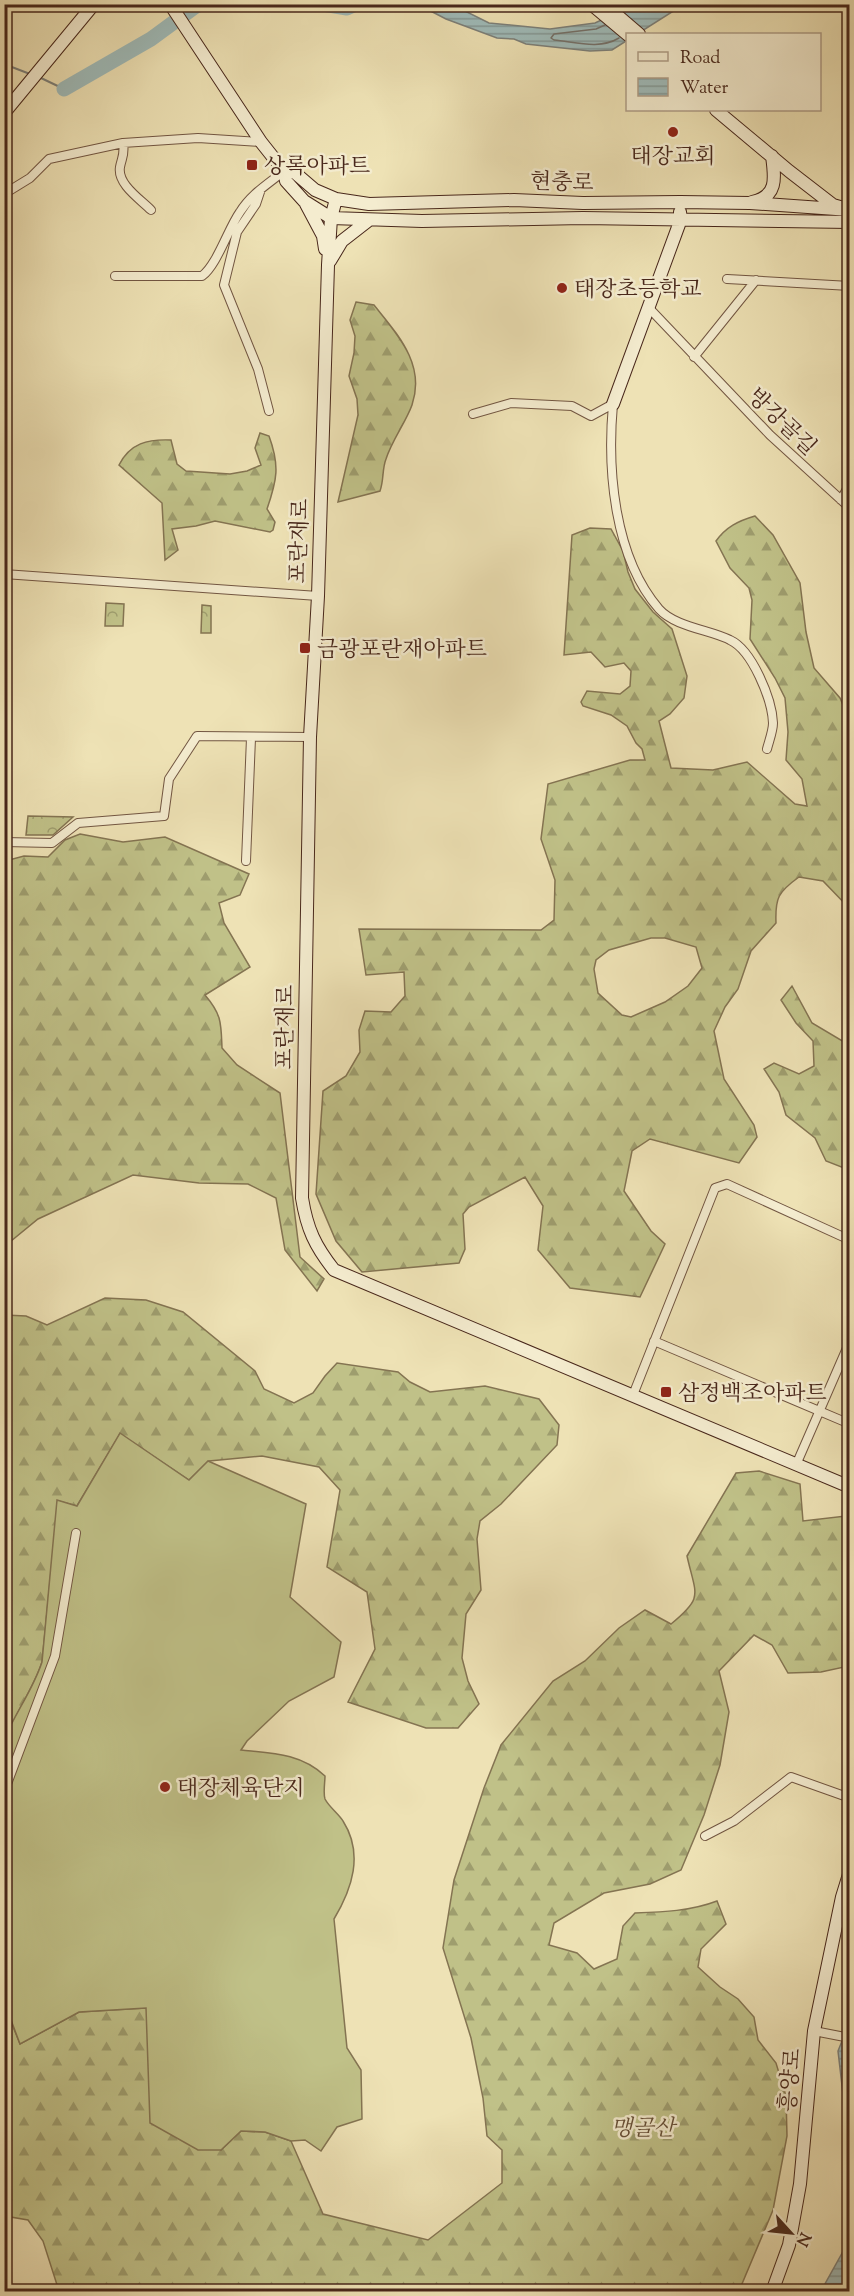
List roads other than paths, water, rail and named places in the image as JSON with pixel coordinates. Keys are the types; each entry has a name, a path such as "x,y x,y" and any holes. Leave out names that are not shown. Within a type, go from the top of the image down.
{"street":[{"path":"4,113 94,4"},
{"name":"현충로","path":"170,4 261,142 284,171 286,181 304,201 331,218 422,221 849,216"},
{"path":"591,4 626,34"},
{"path":"604,4 638,33"},
{"path":"717,111 772,156 833,201"},
{"path":"729,111 849,216"},
{"path":"4,194 30,178 49,159 123,143 198,138 261,142"},
{"path":"123,143 126,154 120,169 123,183 151,210"},
{"path":"728,204 762,200 770,193 774,182 772,156"},
{"path":"115,276 202,276 210,270 240,211 251,195 284,171"},
{"name":"현충로","path":"284,171 294,172 315,190 336,199 369,204 503,200 583,203 680,202 728,204 849,216"},
{"path":"261,189 256,204 237,232 224,285 258,369 269,411"},
{"name":"포란재로","path":"336,199 331,218 328,265 318,596 310,737 302,1198 306,1224 320,1252 334,1270 849,1488"},
{"path":"304,201 323,236 328,265"},
{"path":"680,202 681,219 613,404 610,440 618,524 643,588 661,612 698,630 731,640 750,656 759,674 773,723 767,749"},
{"path":"583,203 583,218"},
{"path":"328,265 342,241 369,220"},
{"path":"727,279 849,286"},
{"path":"694,357 756,280"},
{"name":"방강골길","path":"649,308 770,435 849,508"},
{"path":"473,414 511,403 572,406 591,416 613,404"},
{"path":"841,500 849,483"},
{"path":"4,574 318,596"},
{"path":"4,842 52,843 78,823 164,816 169,779 197,736 310,737"},
{"path":"246,861 251,738"},
{"path":"633,1395 715,1188 727,1184 849,1240"},
{"path":"654,1341 849,1424"},
{"path":"796,1465 847,1354 849,1341"},
{"path":"4,1792 55,1656 76,1533"},
{"path":"705,1836 734,1821 791,1777 849,1798"},
{"name":"흥양로","path":"772,2292 789,2245 800,2184 820,2032 842,1897 849,1871"},
{"path":"820,2032 849,2038"}],"water":[{"path":"419,5 453,5 489,23 550,29 595,23 634,5 683,5 639,33 626,33 626,41 612,50 590,51 526,44 514,39 497,38 446,19"},
{"path":"849,2012 849,2146 838,2051"},
{"path":"849,2226 849,2274 840,2291 821,2291 846,2246"}],"waterway":[{"path":"64,89 151,39 202,4"},
{"path":"323,4 347,8 356,4"},
{"path":"4,64 30,74"},
{"path":"41,78 64,89"}],"place":[{"name":"태장교회","path":"673,132"},
{"name":"상록아파트","path":"252,165"},
{"name":"태장초등학교","path":"562,288"},
{"name":"금광포란재아파트","path":"305,648"},
{"name":"삼정백조아파트","path":"666,1392"},
{"name":"태장체육단지","path":"165,1787"}],"park label":[{"name":"맹골산","path":"643,2127"}]}
